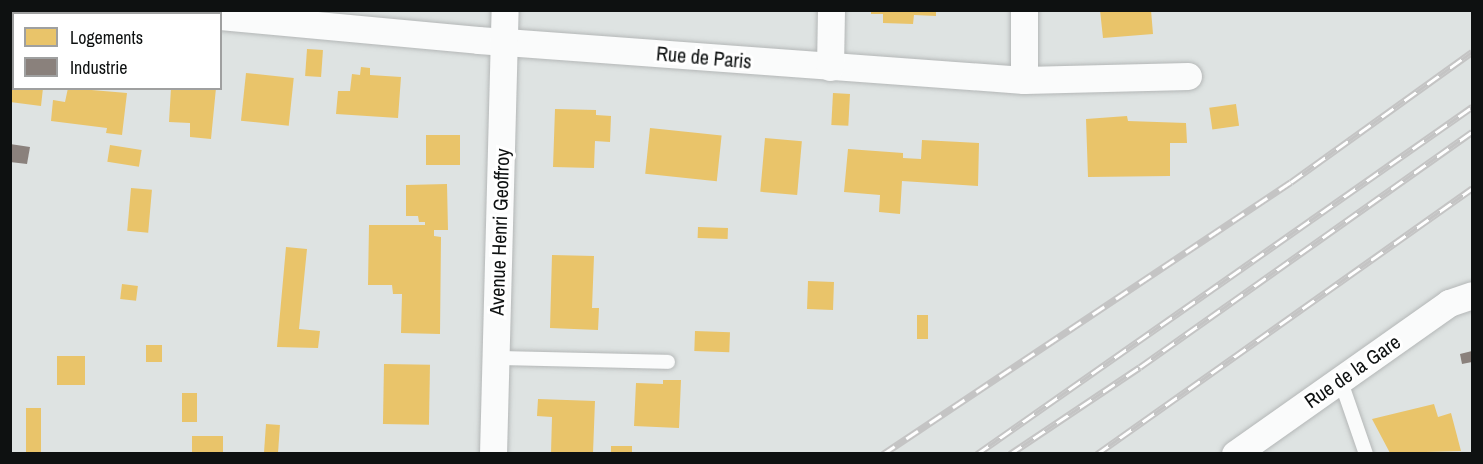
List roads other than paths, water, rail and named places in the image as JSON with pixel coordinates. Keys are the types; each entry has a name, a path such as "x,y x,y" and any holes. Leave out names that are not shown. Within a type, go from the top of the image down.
{"street":[{"path":"161,10 177,12"},
{"name":"Avenue Henri Geoffroy","path":"493,453 505,10"},
{"path":"830,67 831,10"},
{"path":"1024,10 1024,80"},
{"name":"Rue de Paris","path":"222,16 830,67 1024,80 1188,76"},
{"name":"Rue de la Gare","path":"1235,453 1449,303 1473,295"}],"lane":[{"path":"496,358 668,362"},
{"path":"1340,379 1366,453"}],"railway":[{"path":"883,454 1291,182 1472,52"},
{"path":"977,454 1472,107"},
{"path":"1010,454 1140,367 1472,132"},
{"path":"1097,454 1472,188"}]}
